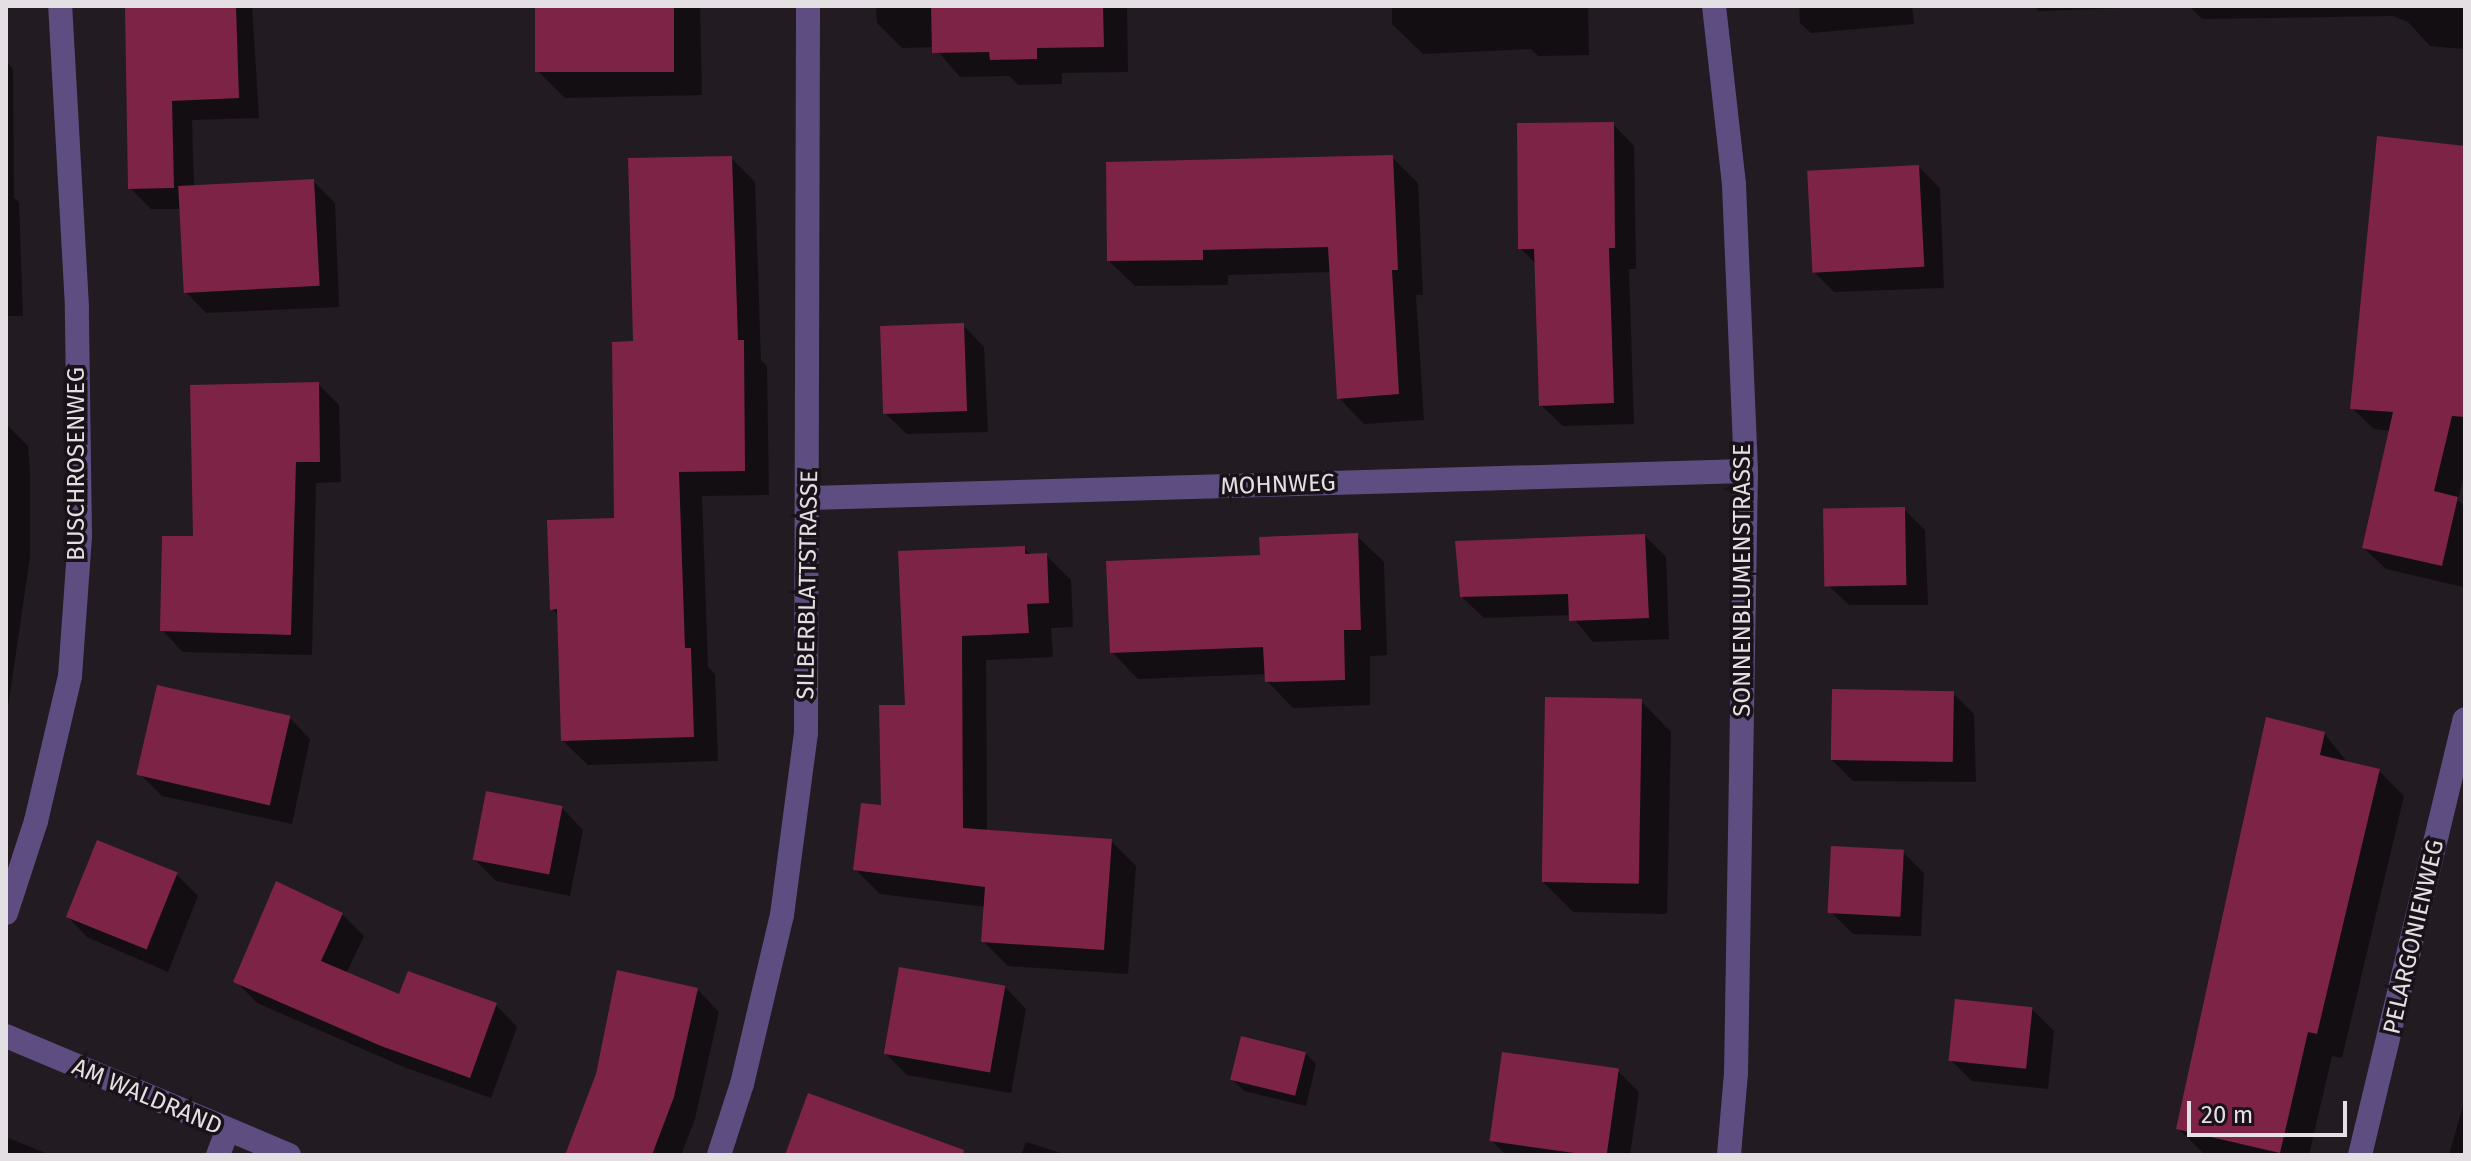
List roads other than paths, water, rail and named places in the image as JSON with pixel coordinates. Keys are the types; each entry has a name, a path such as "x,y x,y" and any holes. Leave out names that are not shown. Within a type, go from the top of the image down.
{"street":[{"name":"BUSCHROSENWEG","path":"6,913 36,821 70,676 80,535 77,307 60,6"},
{"name":"SILBERBLATTSTRASSE","path":"719,1155 742,1084 782,915 806,733 810,498 808,6"},
{"name":"SONNENBLUMENSTRASSE","path":"1714,6 1734,185 1746,471 1736,1073 1729,1155"},
{"name":"MOHNWEG","path":"810,498 1746,471"},
{"name":"PELARGONIENWEG","path":"2360,1155 2465,719"},
{"name":"AM WALDRAND","path":"6,1036 289,1155"},
{"path":"218,1155 227,1131"}]}
